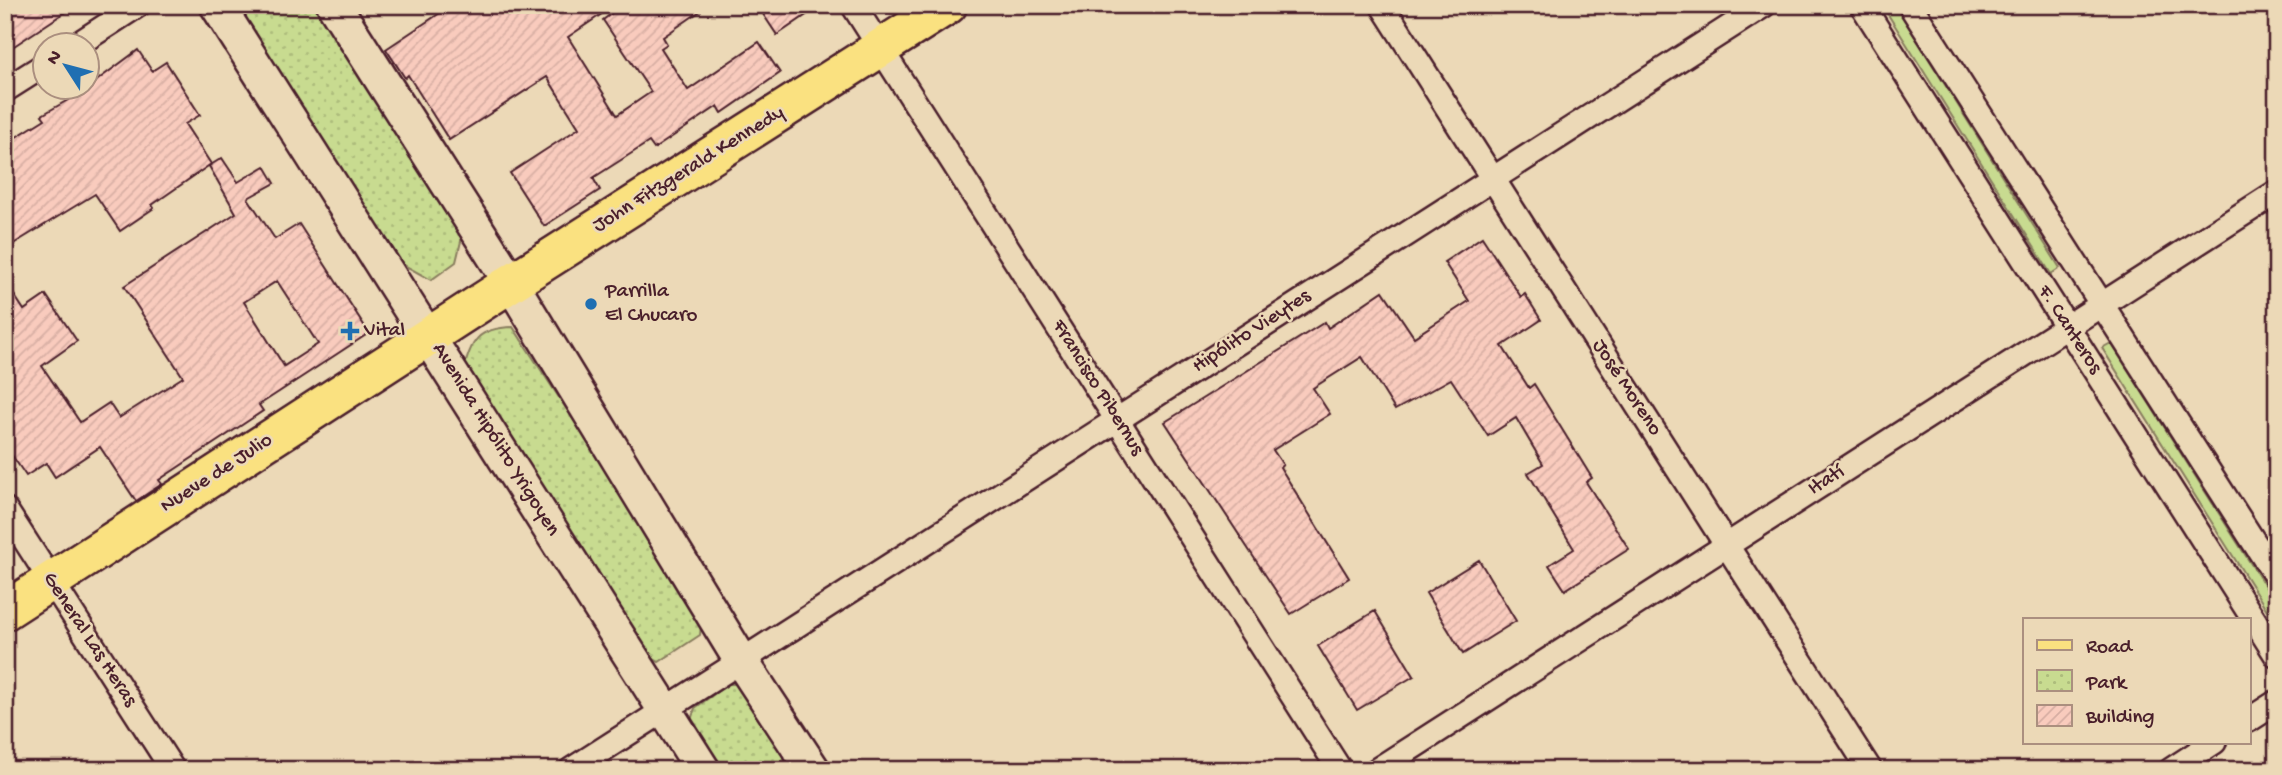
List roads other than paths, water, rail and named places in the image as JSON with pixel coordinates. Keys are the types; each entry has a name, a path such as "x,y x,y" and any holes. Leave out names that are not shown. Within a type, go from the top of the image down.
{"main road":[{"name":"Avenida Hipólito Yrigoyen","path":"217,5 430,336 703,770"},
{"path":"334,5 511,283 740,659 813,770"},
{"name":"John Fitzgerald Kennedy","path":"430,336 948,5"},
{"name":"Nueve de Julio","path":"5,611 430,336"}],"street":[{"path":"97,32 138,5"},
{"name":"Francisco Pibernus","path":"853,5 1340,770"},
{"name":"José Moreno","path":"1382,5 1870,770"},
{"name":"Hipólito Vieytes","path":"570,770 1764,5"},
{"name":"F. Canteros","path":"1862,5 2277,656"},
{"name":"F. Canteros","path":"1910,5 2277,578"},
{"path":"5,90 32,73"},
{"name":"Itatí","path":"1377,770 2277,192"},
{"name":"General Las Heras","path":"5,509 173,770"},
{"path":"2250,719 2277,702"},
{"path":"2171,770 2211,744"}],"place":[{"name":"Parrilla El Chucaro","path":"591,304"},
{"name":"Vital","path":"350,331"}]}
